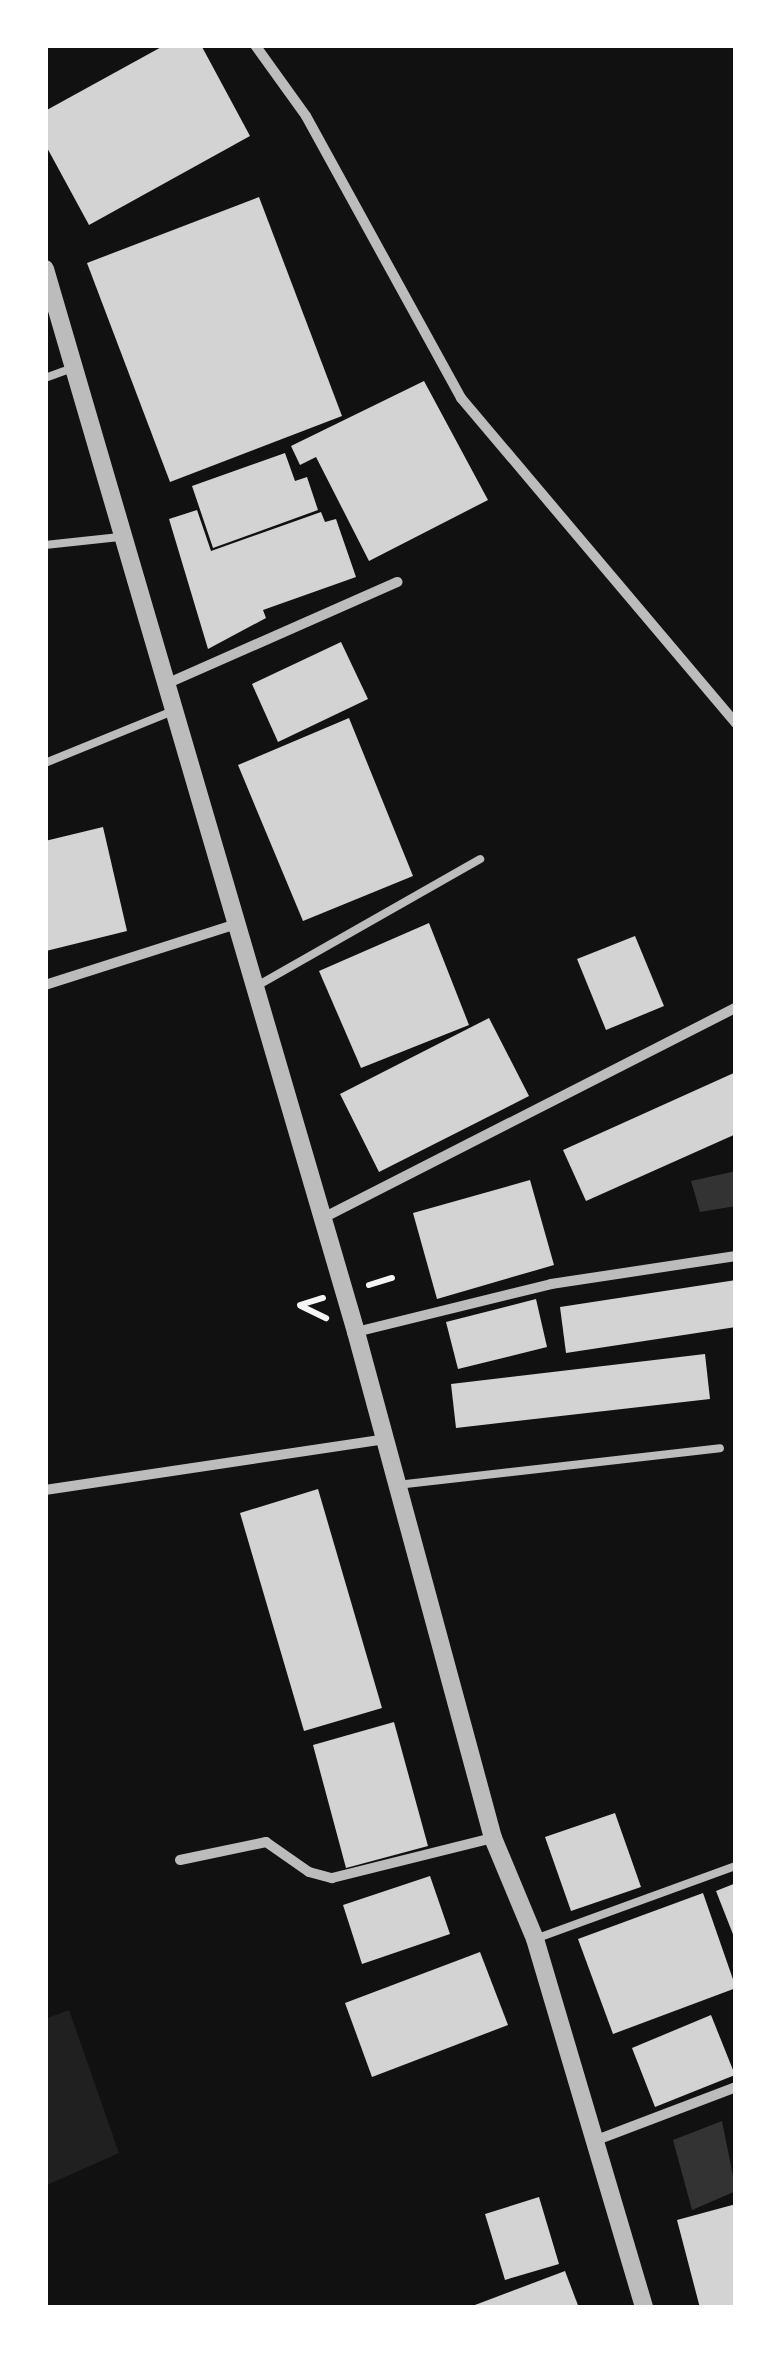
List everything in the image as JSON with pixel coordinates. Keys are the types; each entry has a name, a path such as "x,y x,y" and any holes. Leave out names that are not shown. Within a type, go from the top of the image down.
{"street":[{"path":"255,45 306,116 461,398 736,724"},
{"path":"45,269 356,1332 380,1440 493,1838 535,1938 644,2308"},
{"path":"166,684 397,582"},
{"path":"45,985 236,924"},
{"path":"323,1218 736,1008"},
{"path":"356,1332 551,1284 736,1256"},
{"path":"45,1490 380,1440"},
{"path":"180,1860 266,1842 309,1872 332,1878 493,1838"},
{"path":"593,2142 736,2087"}],"lane":[{"path":"45,378 73,368"},
{"path":"45,545 124,536"},
{"path":"45,764 174,711"},
{"path":"255,988 480,859"},
{"path":"393,1486 720,1448"},
{"path":"535,1938 736,1866"}],"shaded area":[{"path":"736,1171 736,1206 700,1212 691,1181"},
{"path":"69,2010 119,2153 45,2186 45,2019"},
{"path":"722,2121 736,2191 692,2210 673,2140"}],"building":[{"path":"165,45 201,45 250,136 89,225 45,144 45,111"},
{"path":"259,197 342,416 170,482 87,263"},
{"path":"424,381 488,500 369,561 316,457 300,465 291,446"},
{"path":"285,453 295,481 307,477 318,510 213,548 192,486"},
{"path":"197,510 211,551 321,512 325,522 336,519 356,577 263,610 266,618 208,649 169,519"},
{"path":"341,642 368,699 278,742 252,684"},
{"path":"349,718 413,876 303,921 238,765"},
{"path":"103,827 127,931 46,951 45,841"},
{"path":"429,923 469,1025 361,1068 319,971"},
{"path":"635,936 664,1006 606,1030 577,959"},
{"path":"489,1018 529,1096 379,1172 340,1094"},
{"path":"736,1072 736,1134 586,1201 563,1150"},
{"path":"530,1180 554,1265 437,1299 413,1213"},
{"path":"736,1280 736,1327 566,1353 560,1307"},
{"path":"536,1299 547,1347 458,1369 446,1322"},
{"path":"705,1354 710,1399 456,1428 451,1384"},
{"path":"318,1489 382,1708 304,1731 240,1513"},
{"path":"394,1722 428,1846 346,1868 313,1745"},
{"path":"615,1813 641,1887 571,1911 545,1837"},
{"path":"430,1876 450,1934 362,1964 343,1905"},
{"path":"736,1883 736,1942 716,1891"},
{"path":"703,1893 736,1988 613,2034 578,1939"},
{"path":"480,1952 508,2025 372,2077 345,2003"},
{"path":"711,2015 735,2075 655,2107 632,2048"},
{"path":"539,2197 559,2264 505,2280 485,2214"},
{"path":"736,2204 736,2308 700,2308 677,2220"},
{"path":"565,2271 579,2308 467,2308"}]}
